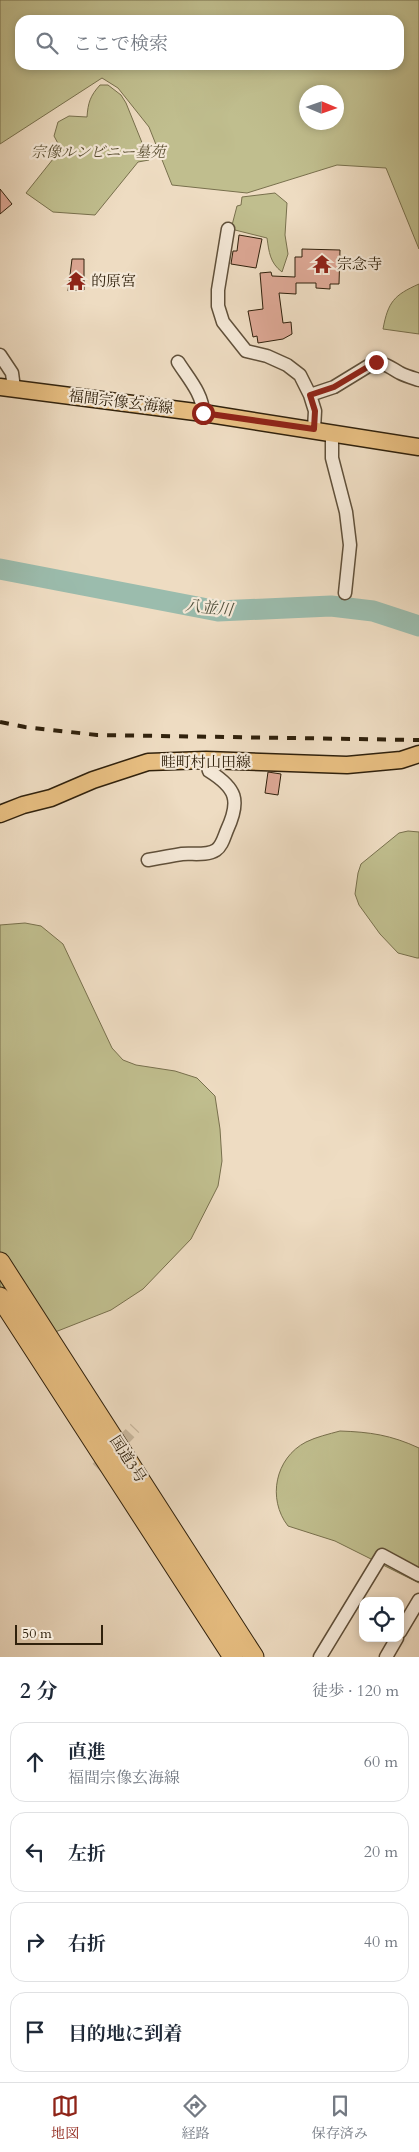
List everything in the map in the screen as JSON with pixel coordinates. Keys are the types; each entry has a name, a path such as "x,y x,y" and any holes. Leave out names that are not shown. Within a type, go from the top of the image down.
{"highway":[{"name":"国道3号","path":"0,1262 254,1657"},
{"name":"国道3号","path":"0,1297 233,1657"}],"main road":[{"name":"福間宗像玄海線","path":"7,388 314,429 419,448"},
{"name":"畦町村山田線","path":"0,814 23,805 51,798 93,780 148,762 206,760 347,765 401,760 419,754"}],"street":[{"path":"228,229 218,290 218,306 223,322 246,351 287,365 300,375 310,395 315,411 314,429"},
{"path":"0,355 12,373 7,388"},
{"path":"178,362 198,392 203,403 203,413"},
{"path":"310,395 334,387 376,362 386,364 399,372 419,380"},
{"path":"332,433 332,458 346,512 350,545 345,593"},
{"path":"148,860 183,854 208,853 216,850 221,844 235,813 233,793 227,782 209,771 206,760"},
{"path":"320,1657 382,1555 419,1575"},
{"path":"404,1625 419,1600"},
{"path":"386,1657 395,1642"}],"green space":[{"path":"0,0 419,0 419,249 386,168 337,165 247,193 172,185 149,127 118,88 102,78 0,144"},
{"name":"宗像ルンビニー墓苑","path":"100,85 108,85 121,95 149,160 138,162 95,215 53,212 26,193 61,149 54,136 58,122 69,116 87,117 90,100"},
{"path":"275,193 287,203 285,235 288,254 282,272 278,269 269,253 267,238 231,229 237,206 241,205 242,197"},
{"path":"419,284 419,334 383,329 387,312 393,300"},
{"path":"408,831 419,832 419,958 398,953 380,934 359,905 355,894 361,864 399,833"},
{"path":"25,923 41,926 63,944 112,1048 123,1060 136,1065 175,1071 197,1078 215,1096 222,1161 218,1186 191,1239 143,1289 111,1310 45,1336 31,1334 0,1301 0,925"},
{"path":"340,1431 380,1435 419,1448 419,1583 335,1541 288,1526 281,1515 276,1492 277,1480 287,1458 295,1449 306,1442"}],"building":[{"path":"0,189 12,204 0,214"},
{"path":"239,235 262,239 256,268 231,264 233,251 237,251"},
{"path":"302,249 340,250 339,284 330,284 330,289 316,288 316,283 296,283 296,294 279,293 283,323 291,322 292,334 283,339 258,343 257,336 253,337 248,311 263,309 260,273 271,272 272,276 295,277 295,257 302,257"},
{"name":"的原宮","path":"72,259 84,259 84,290 68,291"},
{"path":"268,772 281,774 278,795 265,793"}],"waterway":[{"name":"八並川","path":"0,569 218,611 331,606 373,611 419,626"}],"tunnel":[{"path":"97,1468 135,1428"}],"railway":[{"path":"0,722 25,727 97,735 419,740"}],"place":[{"name":"宗念寺","path":"322,264"},
{"name":"的原宮","path":"76,281"}],"route":[{"path":"203,413 314,429 315,411 310,395 326,391 376,362"}]}
